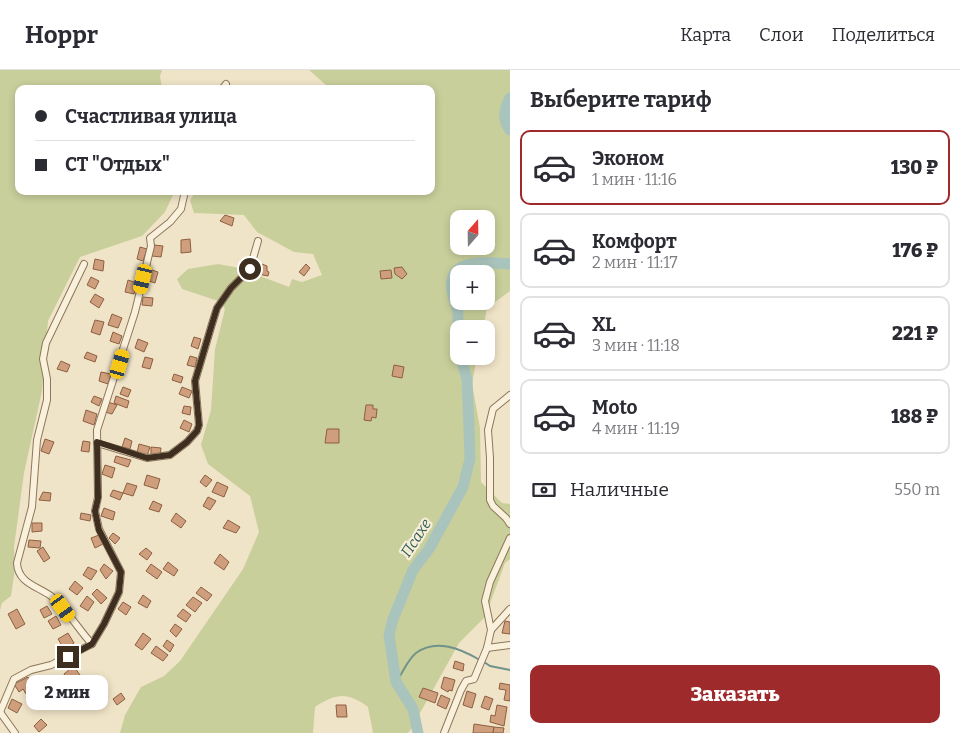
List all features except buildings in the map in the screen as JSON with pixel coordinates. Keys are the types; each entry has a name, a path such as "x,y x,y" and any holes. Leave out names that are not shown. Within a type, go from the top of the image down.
{"street":[{"path":"15,733 0,712 14,679 31,670 51,665 92,644 119,592 121,572 99,530 95,511 98,498 97,430 135,312 151,246 151,236 170,222 181,209 184,195"},
{"path":"97,442 147,458 170,455 197,431 199,425 195,381 212,324 222,301 231,288 250,269 258,241"},
{"path":"84,264 46,343 43,359 47,379 47,400 37,440 32,507 17,563 20,577 52,597 92,644"},
{"path":"510,395 493,409 488,430 490,500 493,506 510,524"},
{"path":"444,733 461,690 466,681 474,679 486,651 491,630 485,601 490,582 510,538"},
{"path":"491,630 510,609"},
{"path":"486,651 510,645"}],"green space":[{"path":"0,70 162,70 160,76 161,85 15,85 15,195 173,195 165,212 142,236 80,257 48,321 42,391 24,473 14,547 15,569 11,596 2,603 0,610"},
{"path":"309,70 510,70 510,291 495,302 495,265 450,265 450,310 487,310 485,320 450,320 450,365 475,365 472,384 480,428 481,482 502,503 510,504 510,559 505,563 485,617 459,643 410,731 407,733 373,733 368,707 354,699 342,696 330,699 315,707 313,733 120,733 125,715 141,687 164,676 180,661 243,569 259,532 250,496 208,464 201,445 211,410 215,349 225,309 221,302 182,289 177,279 188,269 218,264 245,269 289,287 292,279 302,282 322,275 313,254 294,252 257,232 244,215 194,213 190,200 193,195 435,195 435,85 326,85"}],"waterway":[{"name":"Псахе","path":"510,98 505,115 507,126 510,130"},
{"name":"Псахе","path":"458,320 451,284 455,273 460,268 476,263 510,264"},
{"name":"Псахе","path":"418,733 413,709 396,682 389,635 393,619 413,570 429,549 463,487 470,459 467,379 463,365"},
{"path":"396,682 413,656 432,646 457,649 480,660"},
{"path":"484,662 490,666 510,670"}],"route":[{"path":"68,657 92,644 119,592 121,572 99,530 95,511 98,498 97,442 147,458 170,455 187,442 197,431 199,425 195,381 217,308 231,288 250,269"}]}
